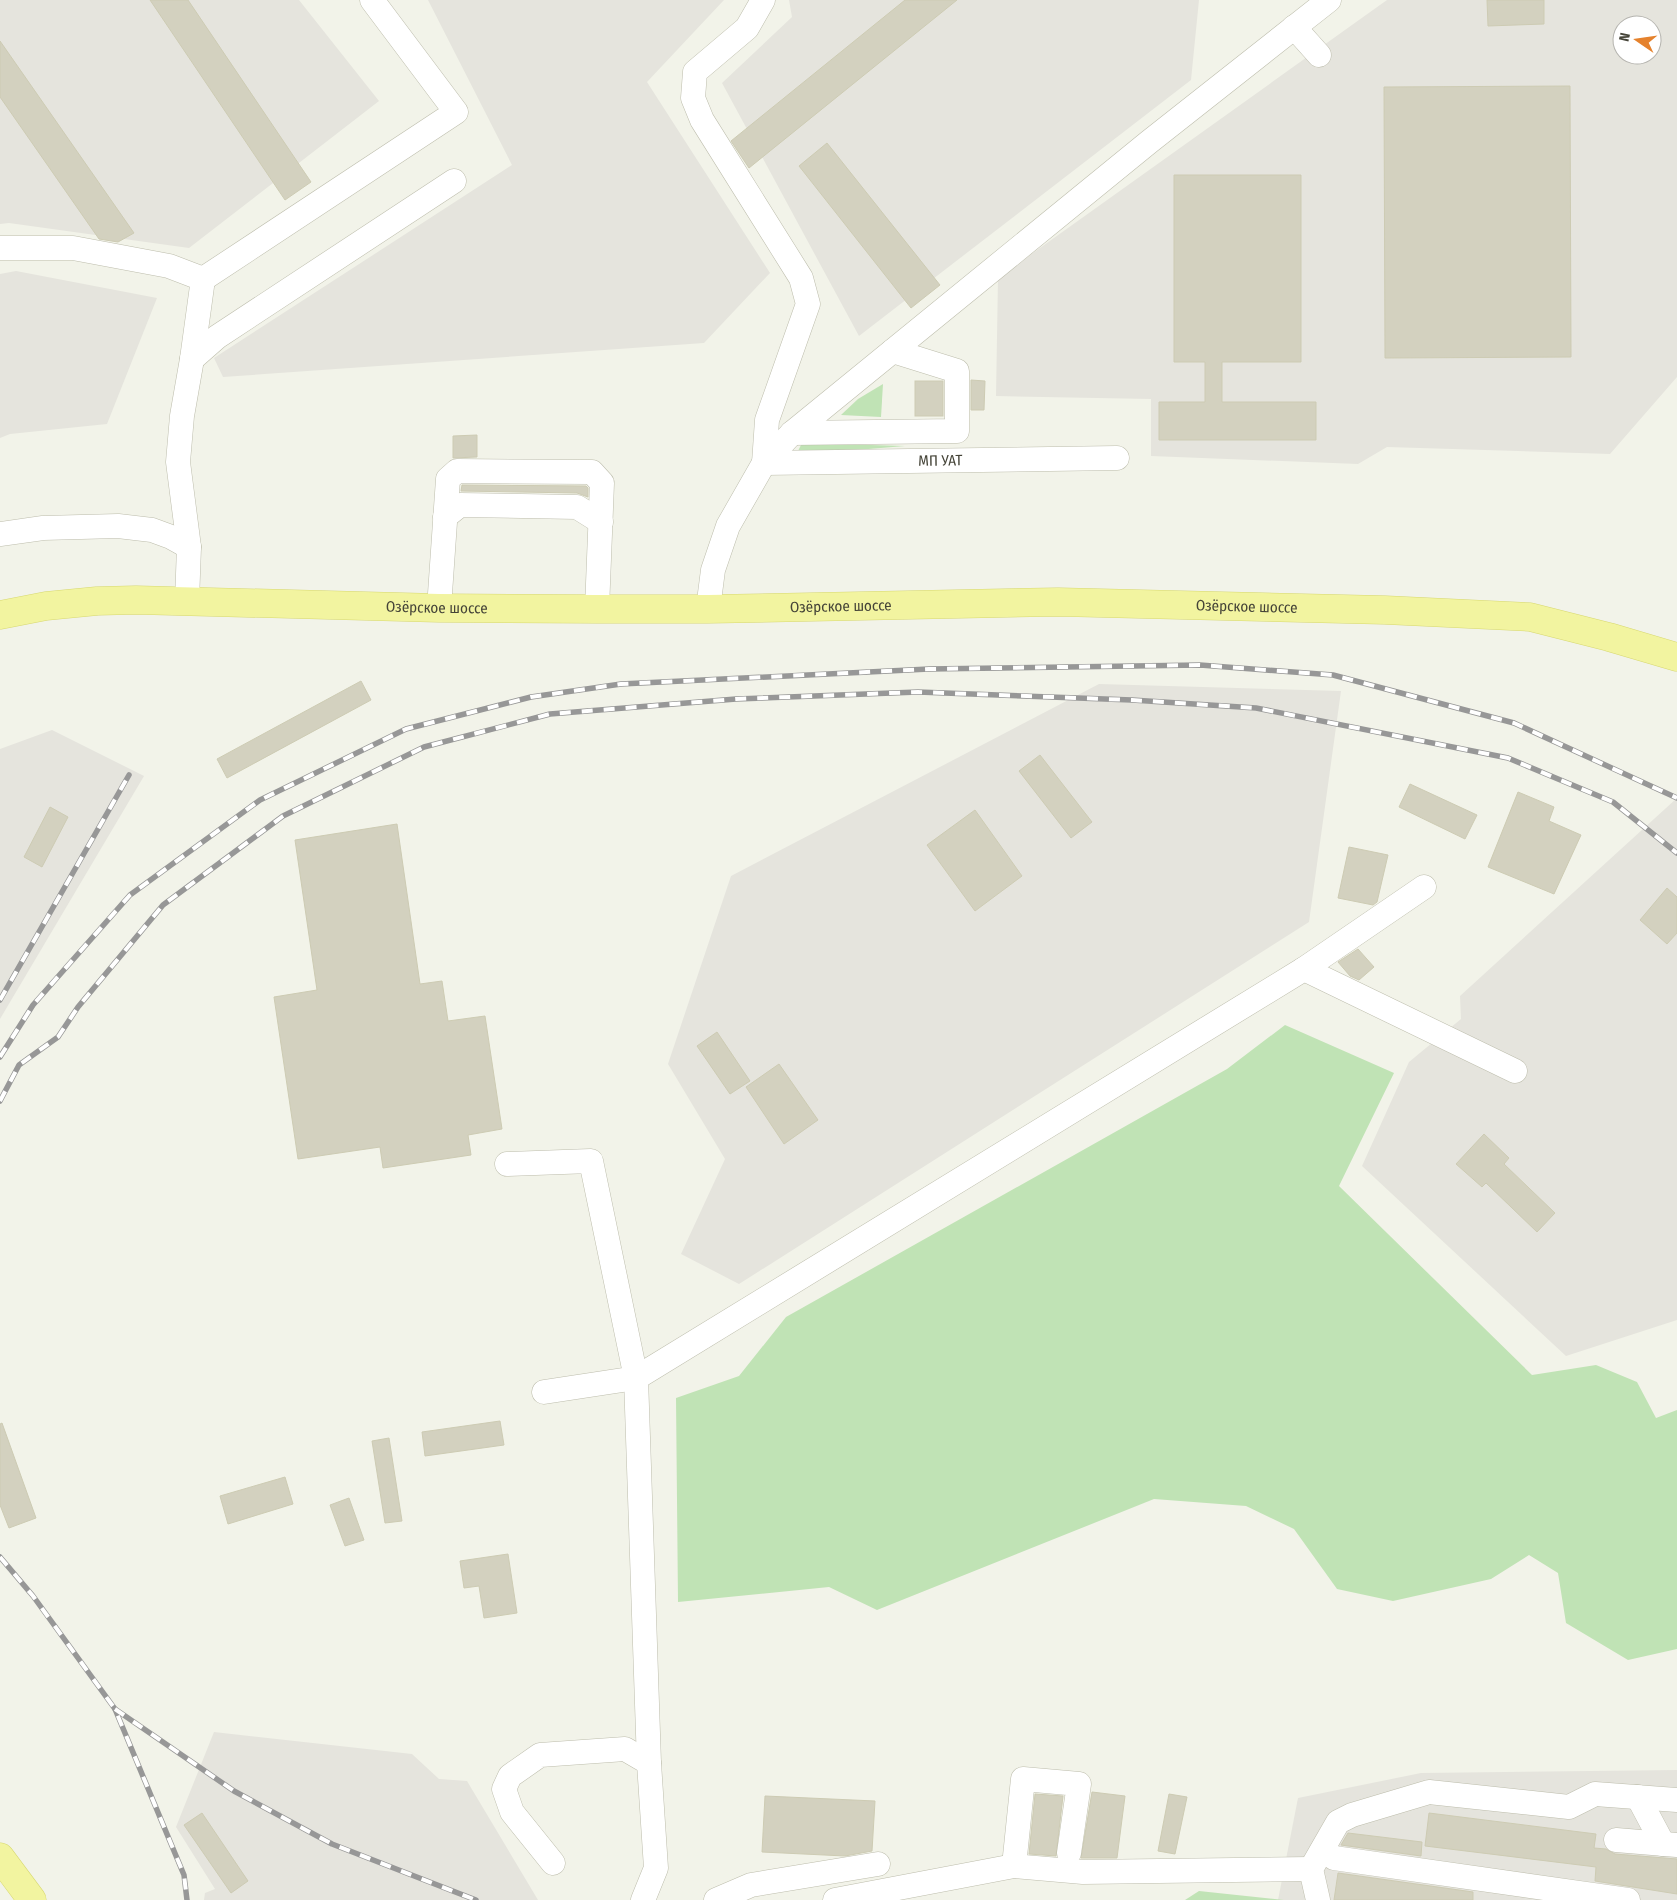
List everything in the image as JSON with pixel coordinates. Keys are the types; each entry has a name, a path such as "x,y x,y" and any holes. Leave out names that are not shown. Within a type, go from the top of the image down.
{"main road":[{"name":"Озёрское шоссе","path":"0,616 46,606 97,601 187,601 439,608 597,609 708,609 1058,602 1261,606 1530,617 1677,657"},
{"path":"0,1857 32,1900"}],"street":[{"path":"187,601 189,548 178,462 182,416 203,279 456,112 372,0"},
{"path":"763,0 747,28 695,72 692,98 702,120 801,278 808,304 767,420 764,463"},
{"path":"708,609 713,570 728,526 764,463 792,433 1142,148 1329,0"},
{"path":"1294,27 1319,55"},
{"path":"192,359 217,338 454,181"},
{"path":"0,248 74,248 169,266 203,279"},
{"path":"792,433 957,431 957,371 893,351"},
{"name":"МП УАТ","path":"764,463 1117,458"},
{"path":"439,608 448,479 457,471 592,472 602,483 597,609"},
{"path":"445,518 460,505 577,507 601,522"},
{"path":"0,534 43,528 118,526 152,530 172,537 189,548"},
{"path":"544,1392 636,1378 1304,969 1424,887"},
{"path":"1304,969 1515,1071"},
{"path":"507,1164 591,1161 636,1378 649,1763 656,1868 643,1900"},
{"path":"553,1863 512,1812 504,1789 510,1776 540,1755 625,1749 649,1763"},
{"path":"1014,1866 1024,1779 1079,1784 1069,1853"},
{"path":"1318,1900 1311,1869 1338,1822 1352,1815 1429,1792 1569,1806 1595,1794 1677,1800"},
{"path":"1638,1797 1670,1844"},
{"path":"1616,1840 1670,1844"},
{"path":"1323,1849 1334,1858 1628,1900"},
{"path":"716,1900 751,1885 878,1864"},
{"path":"834,1900 1014,1866 1083,1872 1311,1869"}],"shaded area":[{"path":"0,0 299,0 379,101 189,248 9,223 0,224"},
{"path":"428,0 724,0 647,82 770,273 704,343 223,377 214,358 512,165"},
{"path":"789,0 1199,0 1191,80 859,336 722,83 792,17"},
{"path":"1387,0 1677,0 1677,377 1610,454 1387,447 1358,464 1151,456 1151,399 996,396 998,278"},
{"path":"16,271 157,298 107,424 10,434 0,438 0,274"},
{"path":"1099,684 1341,691 1309,922 739,1284 681,1254 725,1159 668,1064 731,876"},
{"path":"52,730 144,776 0,1019 0,749"},
{"path":"1677,798 1677,1320 1566,1356 1362,1166 1409,1062 1461,1019 1460,996"},
{"path":"214,1732 412,1754 439,1779 467,1781 538,1900 204,1900 205,1893 215,1889 176,1827"},
{"path":"1677,1770 1677,1900 1278,1900 1298,1798 1421,1773"}],"green space":[{"path":"883,384 881,417 841,415 858,399"},
{"path":"802,443 905,446 796,455"},
{"path":"1285,1025 1394,1073 1339,1186 1532,1375 1596,1365 1637,1382 1656,1418 1677,1410 1677,1649 1628,1660 1566,1623 1558,1573 1529,1555 1491,1579 1393,1601 1337,1589 1294,1529 1246,1506 1154,1499 877,1610 829,1587 678,1602 676,1398 739,1376 786,1317 1227,1069"},
{"path":"1199,1891 1284,1900 1185,1900"}],"building":[{"path":"150,0 188,0 311,182 285,200"},
{"path":"905,0 957,0 749,168 731,141"},
{"path":"1487,0 1544,0 1544,24 1488,26"},
{"path":"0,41 134,233 118,242 99,239 0,97"},
{"path":"1570,86 1571,357 1385,358 1384,87"},
{"path":"827,143 940,285 911,308 799,166"},
{"path":"1174,175 1301,175 1301,362 1222,362 1222,402 1316,402 1316,440 1159,440 1159,402 1205,402 1205,362 1174,362"},
{"path":"971,380 985,381 984,410 971,410"},
{"path":"915,381 943,381 943,416 915,416"},
{"path":"477,435 477,457 453,458 453,436"},
{"path":"462,485 586,486 588,488 588,497 577,493 461,491"},
{"path":"361,681 371,700 227,778 217,759"},
{"path":"1040,755 1092,822 1071,838 1019,771"},
{"path":"1410,784 1477,815 1465,839 1399,807"},
{"path":"1518,792 1554,807 1549,821 1581,835 1554,894 1488,867"},
{"path":"50,807 68,817 42,867 24,857"},
{"path":"975,810 1022,876 975,911 927,845"},
{"path":"397,824 420,984 442,981 448,1021 485,1016 502,1129 468,1135 471,1155 383,1168 380,1147 298,1159 274,997 317,990 295,840"},
{"path":"1349,847 1388,855 1377,902 1373,905 1338,898"},
{"path":"1667,888 1677,897 1677,933 1667,944 1640,920"},
{"path":"1358,949 1374,967 1359,980 1350,976 1338,962"},
{"path":"717,1032 750,1081 730,1094 697,1046"},
{"path":"779,1064 818,1120 784,1144 746,1087"},
{"path":"1484,1134 1509,1158 1504,1164 1555,1213 1537,1232 1486,1183 1482,1187 1456,1164"},
{"path":"500,1421 504,1445 425,1456 422,1432"},
{"path":"2,1423 36,1518 9,1528 0,1505 0,1424"},
{"path":"389,1438 402,1521 385,1523 372,1441"},
{"path":"285,1477 293,1504 228,1524 220,1496"},
{"path":"349,1498 364,1540 345,1546 330,1505"},
{"path":"508,1554 517,1613 484,1618 479,1586 464,1588 460,1561"},
{"path":"1092,1792 1125,1796 1117,1858 1081,1858"},
{"path":"1035,1794 1063,1796 1056,1856 1029,1854"},
{"path":"1169,1794 1187,1797 1175,1854 1158,1851"},
{"path":"765,1796 875,1801 872,1851 845,1856 762,1852"},
{"path":"202,1813 248,1881 231,1893 184,1825"},
{"path":"1429,1813 1596,1834 1594,1848 1606,1849 1615,1854 1677,1859 1677,1894 1595,1881 1596,1867 1425,1846"},
{"path":"1348,1833 1422,1842 1421,1856 1341,1845"},
{"path":"1338,1873 1473,1892 1473,1900 1334,1900"}],"railway":[{"path":"0,1057 33,1005 130,895 260,800 406,729 531,697 621,684 929,669 1200,665 1333,675 1514,723 1677,798"},
{"path":"0,1101 19,1065 58,1037 78,1007 163,905 283,816 424,747 550,714 736,699 918,692 1132,700 1256,708 1508,758 1613,802 1677,853"},
{"path":"0,1000 129,775"},
{"path":"0,1557 33,1596 115,1709 184,1875 187,1900"},
{"path":"115,1709 234,1791 332,1844 476,1900"}]}
